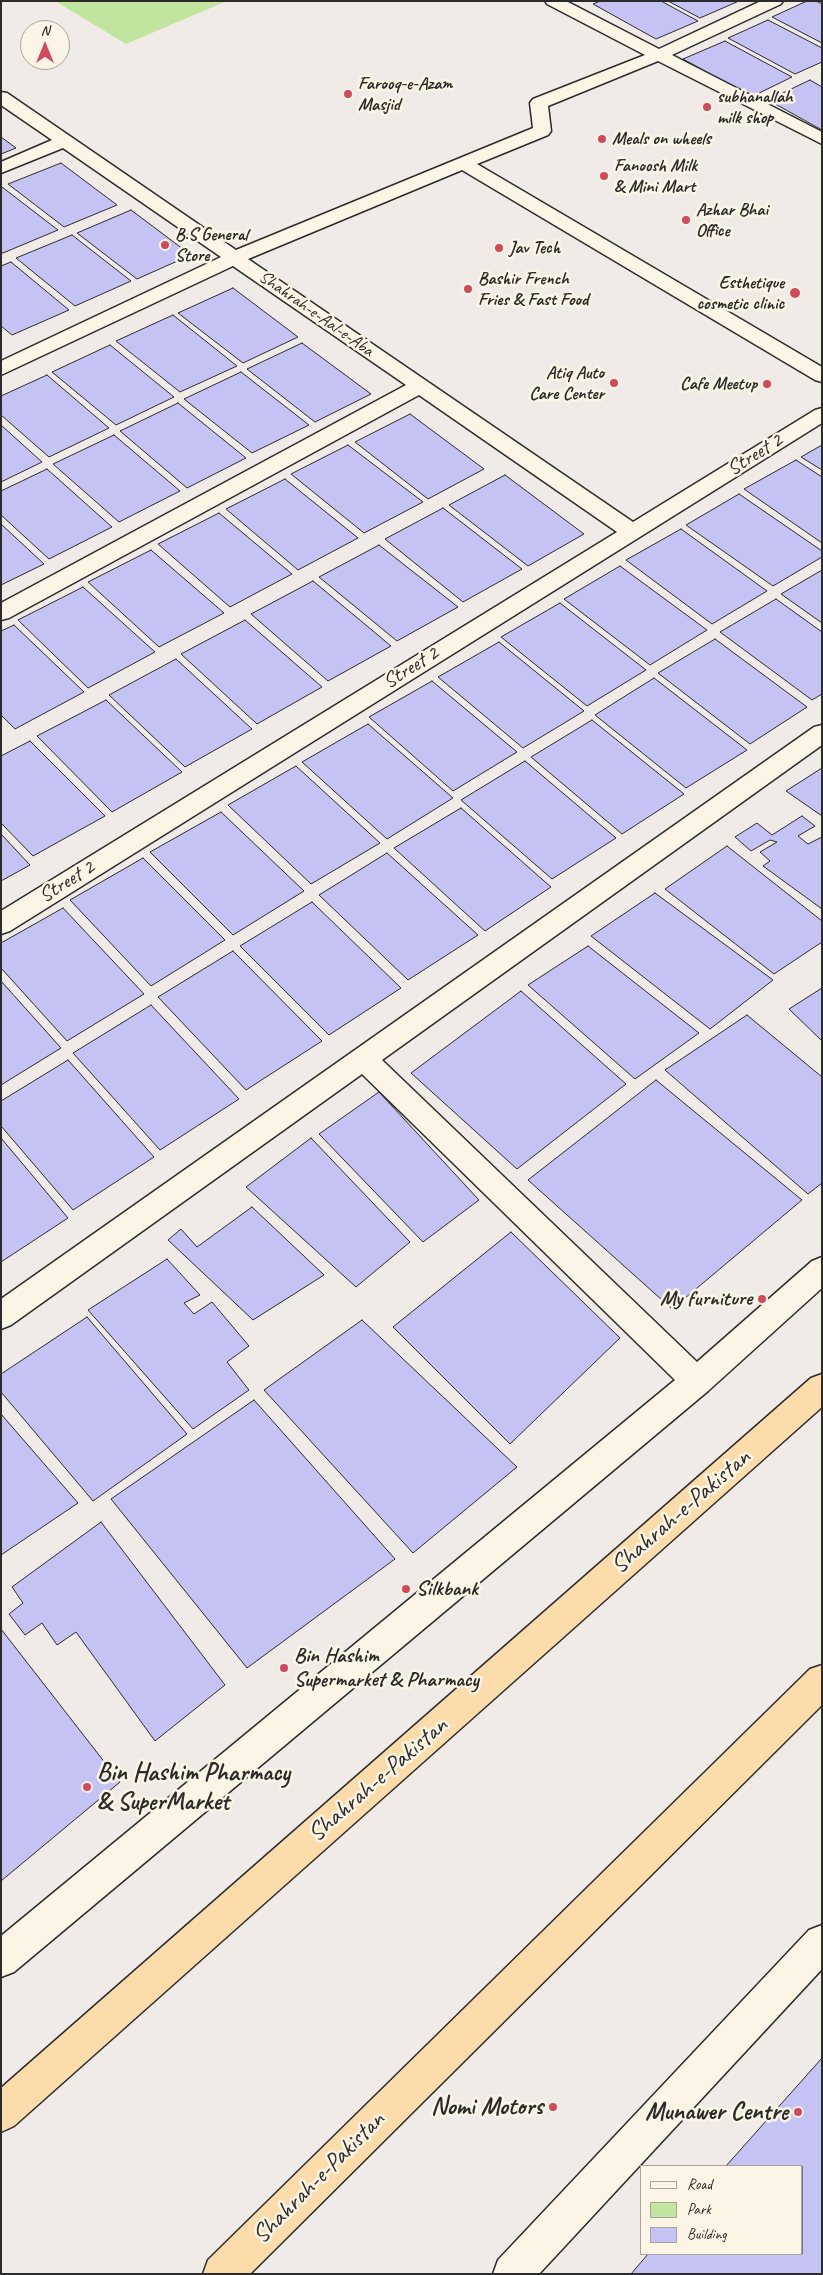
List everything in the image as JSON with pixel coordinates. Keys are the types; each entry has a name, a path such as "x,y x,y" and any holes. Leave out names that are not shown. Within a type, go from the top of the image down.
{"highway":[{"name":"Shahrah-e-Pakistan","path":"1,2113 822,1388"},
{"name":"Shahrah-e-Pakistan","path":"222,2274 822,1681"}],"street":[{"path":"553,1 822,139"},
{"path":"1,370 234,258 542,131 539,102 659,54 775,1"},
{"name":"Shahrah-e-Aal-e-Aba","path":"1,97 631,531"},
{"path":"1,168 65,141"},
{"path":"464,164 822,376"},
{"path":"1,613 420,386"},
{"name":"Street 2","path":"1,924 822,414"},
{"path":"1,1316 822,733"},
{"path":"364,1059 651,1339 697,1381"},
{"path":"1,1959 697,1381 822,1270"},
{"path":"512,2274 822,1943"}],"green space":[{"path":"55,1 227,1 126,44"}],"building":[{"path":"600,1 661,1 698,21 656,39 593,4"},
{"path":"668,1 739,1 700,18"},
{"path":"807,1 816,1 822,4 822,43 772,17"},
{"path":"768,20 822,48 822,62 795,74 728,38"},
{"path":"725,41 792,77 751,97 683,59"},
{"path":"810,80 822,87 822,130 768,100"},
{"path":"1,137 16,148 1,154"},
{"path":"61,163 117,205 64,227 8,184"},
{"path":"1,187 58,230 3,253 1,252"},
{"path":"131,210 191,255 137,279 77,233"},
{"path":"72,235 131,281 75,306 16,258"},
{"path":"11,262 69,310 12,335 1,326 1,266"},
{"path":"233,288 298,337 243,363 178,313"},
{"path":"173,315 237,366 180,392 116,341"},
{"path":"302,343 371,394 315,422 247,369"},
{"path":"110,345 174,397 116,425 52,372"},
{"path":"241,372 309,425 252,453 184,399"},
{"path":"47,375 109,428 49,457 1,415 1,396"},
{"path":"178,403 246,458 187,488 120,431"},
{"path":"410,414 484,469 428,499 355,442"},
{"path":"1,425 42,462 1,482"},
{"path":"114,435 180,491 119,522 53,464"},
{"path":"348,445 423,502 364,533 291,474"},
{"path":"822,445 822,470 801,457"},
{"path":"796,460 822,477 822,543 744,489"},
{"path":"47,469 112,527 49,559 1,515 1,491"},
{"path":"505,475 584,534 528,566 449,505"},
{"path":"285,479 358,538 298,570 226,509"},
{"path":"739,494 822,551 822,557 773,586 686,525"},
{"path":"443,508 522,569 463,602 385,539"},
{"path":"219,513 292,574 230,607 158,544"},
{"path":"1,524 44,564 1,585"},
{"path":"681,529 767,591 712,624 626,560"},
{"path":"379,545 458,607 397,641 319,577"},
{"path":"151,550 224,613 159,647 88,582"},
{"path":"620,566 707,630 650,665 564,599"},
{"path":"822,570 822,623 781,594"},
{"path":"313,581 391,646 328,681 251,614"},
{"path":"83,587 155,652 88,688 18,620"},
{"path":"776,599 822,632 822,694 812,700 720,632"},
{"path":"560,603 646,670 587,706 501,637"},
{"path":"245,620 322,687 257,724 181,654"},
{"path":"14,625 84,692 15,729 1,715 1,631"},
{"path":"715,639 807,707 750,744 658,673"},
{"path":"499,642 584,711 523,748 438,677"},
{"path":"176,659 252,729 185,767 109,695"},
{"path":"654,678 747,750 686,788 595,715"},
{"path":"432,681 517,752 453,791 369,717"},
{"path":"106,700 182,772 112,812 37,736"},
{"path":"592,720 684,794 622,834 531,757"},
{"path":"368,724 453,798 387,839 302,762"},
{"path":"30,741 105,816 33,856 1,823 1,756"},
{"path":"525,761 616,838 552,879 461,800"},
{"path":"296,766 380,843 311,884 228,805"},
{"path":"822,768 822,816 786,791"},
{"path":"461,808 551,887 485,931 394,848"},
{"path":"221,812 304,891 233,935 150,852"},
{"path":"802,816 815,826 798,836 808,844 822,837 822,909 763,866 770,861 760,852 777,842 770,840 751,851 735,837 757,823 772,835"},
{"path":"1,834 30,865 1,881"},
{"path":"727,846 822,921 822,942 774,974 665,889"},
{"path":"387,853 478,935 408,980 319,895"},
{"path":"143,858 225,940 151,986 70,900"},
{"path":"655,893 773,980 710,1029 591,936"},
{"path":"312,902 401,988 329,1035 240,946"},
{"path":"63,908 144,994 67,1041 1,968 1,943"},
{"path":"588,946 699,1033 635,1079 528,985"},
{"path":"233,951 322,1041 246,1090 158,997"},
{"path":"1,981 61,1048 1,1085"},
{"path":"822,988 822,1041 789,1009"},
{"path":"521,991 626,1084 517,1169 411,1073"},
{"path":"151,1005 239,1099 160,1150 73,1053"},
{"path":"747,1015 822,1077 822,1183 808,1194 665,1070"},
{"path":"68,1060 154,1157 73,1210 1,1126 1,1101"},
{"path":"656,1080 802,1200 672,1309 528,1180"},
{"path":"379,1092 479,1200 423,1242 319,1134"},
{"path":"1,1138 68,1218 1,1262"},
{"path":"311,1138 410,1242 356,1287 246,1187"},
{"path":"252,1207 324,1275 253,1320 168,1240 181,1229 197,1247"},
{"path":"511,1232 620,1338 510,1444 393,1327"},
{"path":"167,1259 200,1295 184,1303 194,1314 212,1302 249,1346 227,1362 249,1390 193,1429 88,1310"},
{"path":"87,1317 187,1434 93,1501 1,1392 1,1374"},
{"path":"362,1320 517,1467 413,1553 264,1390"},
{"path":"254,1400 395,1559 247,1668 111,1499"},
{"path":"1,1414 78,1503 1,1555"},
{"path":"101,1522 225,1685 155,1741 76,1632 57,1645 42,1623 25,1635 9,1614 23,1603 12,1587"},
{"path":"1,1629 120,1782 1,1881"},
{"name":"Munawer Centre","path":"822,2058 822,2274 631,2274 647,2255 803,2255 803,2165 727,2165"}],"place":[{"name":"Farooq-e-Azam Masjid","path":"348,94"},
{"name":"subhanallah milk shop","path":"707,107"},
{"name":"Meals on wheels","path":"602,139"},
{"name":"Fanoosh Milk & Mini Mart","path":"604,176"},
{"name":"Azhar Bhai Office","path":"686,220"},
{"name":"B.S General Store","path":"165,245"},
{"name":"Jav Tech","path":"499,248"},
{"name":"Bashir French Fries & Fast Food","path":"468,289"},
{"name":"Esthetique cosmetic clinic","path":"795,293"},
{"name":"Atiq Auto Care Center","path":"614,383"},
{"name":"Cafe Meetup","path":"767,384"},
{"name":"My furniture","path":"762,1299"},
{"name":"Silkbank","path":"406,1589"},
{"name":"Bin Hashim Supermarket & Pharmacy","path":"284,1668"},
{"name":"Bin Hashim Pharmacy & SuperMarket","path":"87,1787"},
{"name":"Nomi Motors","path":"553,2107"},
{"name":"Munawer Centre","path":"798,2112"}]}
